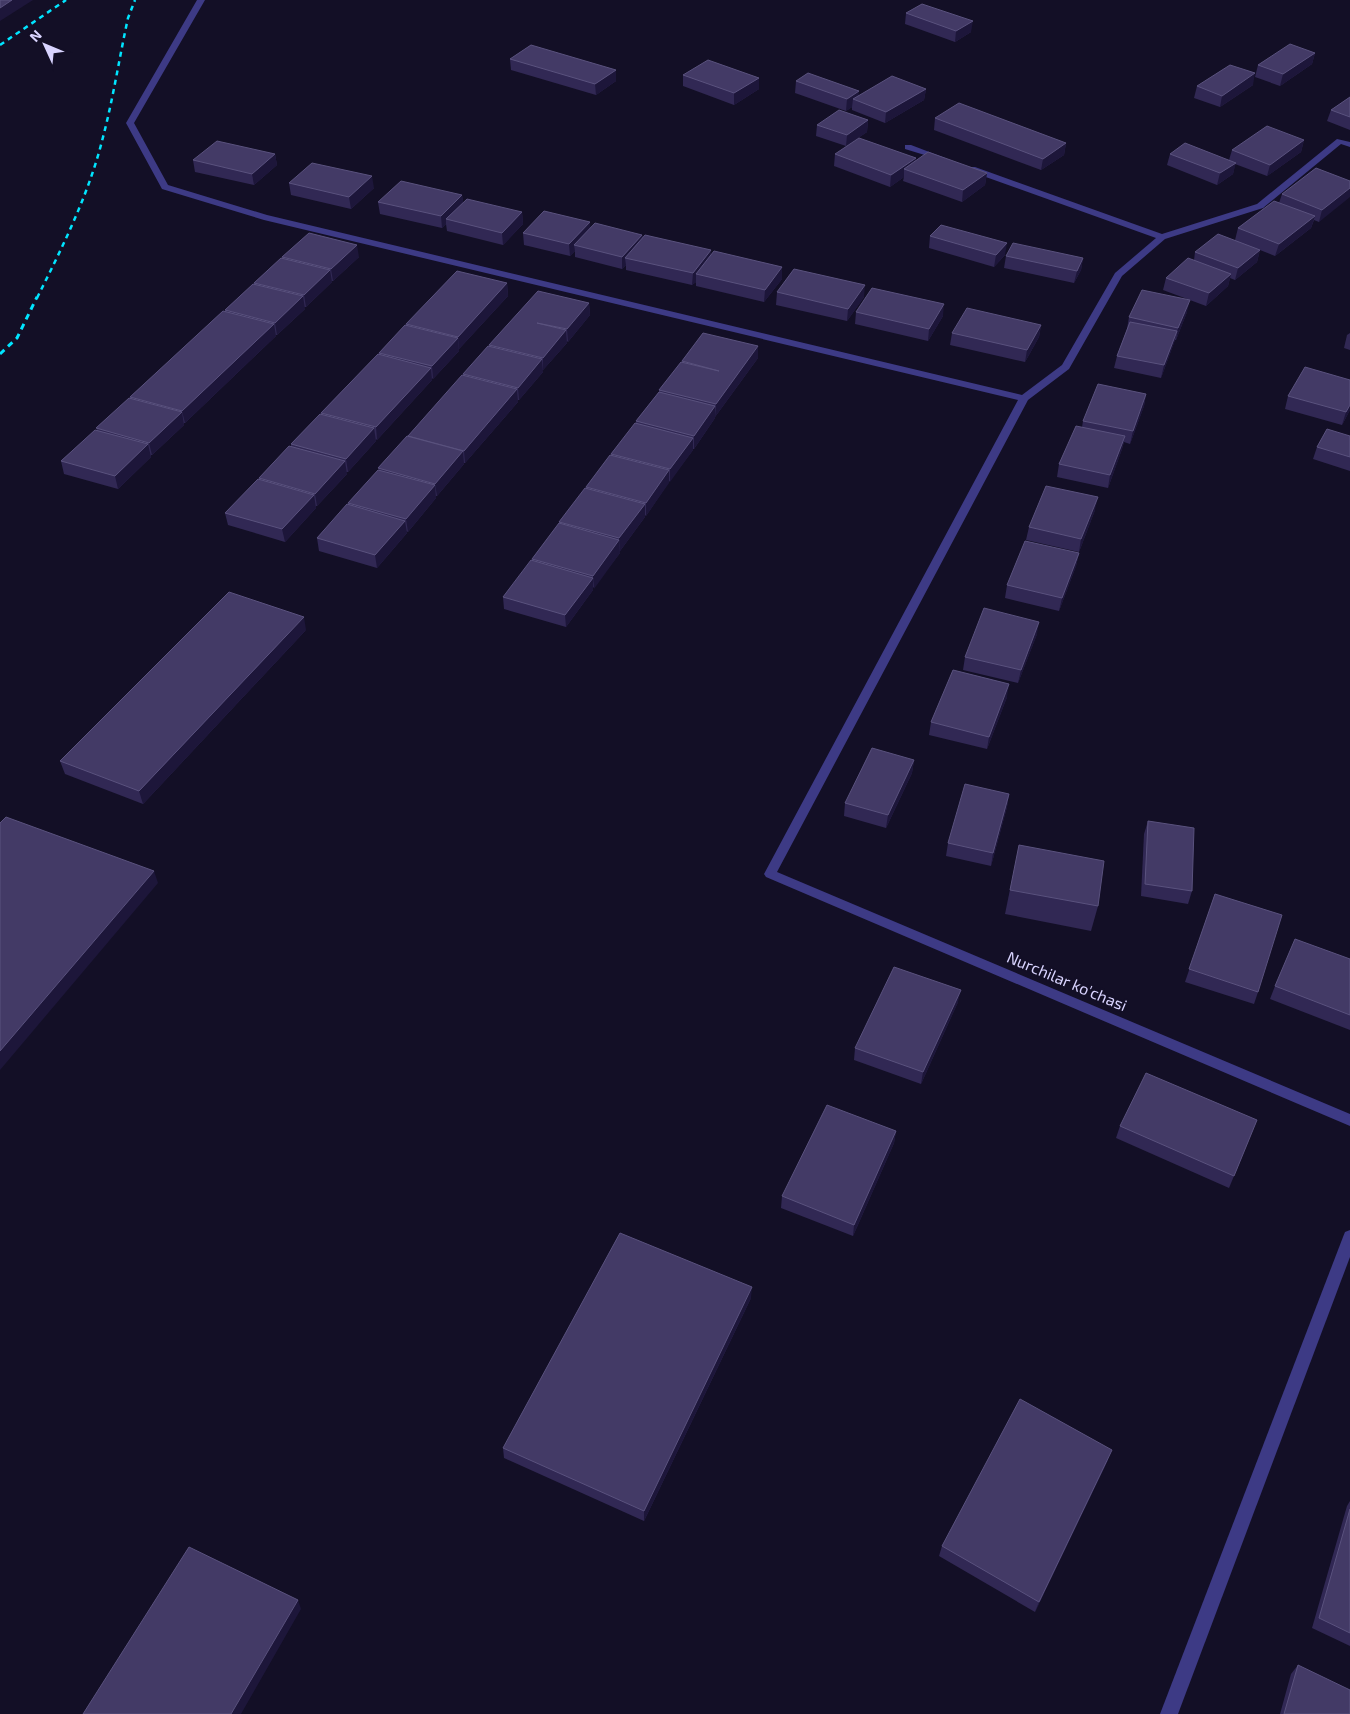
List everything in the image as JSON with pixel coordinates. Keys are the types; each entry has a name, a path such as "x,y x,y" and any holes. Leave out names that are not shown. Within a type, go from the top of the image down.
{"street":[{"path":"201,0 130,124 165,187 274,219 1024,398 1066,368 1118,275 1162,238 1260,206 1340,141 1350,145"},
{"path":"908,147 946,160"},
{"path":"965,167 1134,226 1162,238"},
{"name":"Nurchilar ko'chasi","path":"1024,398 770,874 1350,1120"},
{"path":"1168,1714 1350,1237"}],"building":[{"path":"0,0 12,0 0,8"},
{"path":"922,4 973,21 956,31 906,13"},
{"path":"1290,44 1315,53 1283,74 1258,65"},
{"path":"531,45 616,70 595,84 510,59"},
{"path":"708,60 759,78 734,93 683,75"},
{"path":"1230,65 1255,73 1222,96 1197,86"},
{"path":"808,73 859,91 847,99 796,81"},
{"path":"892,76 926,89 886,112 853,99"},
{"path":"1350,97 1350,117 1331,110"},
{"path":"959,103 1066,143 1043,159 935,118"},
{"path":"839,110 868,120 847,135 817,125"},
{"path":"1267,126 1304,140 1270,165 1232,150"},
{"path":"859,138 916,158 891,175 835,154"},
{"path":"217,141 275,154 252,174 193,160"},
{"path":"1185,143 1236,163 1220,173 1170,154"},
{"path":"928,152 987,173 963,190 904,169"},
{"path":"312,163 372,176 349,197 289,183"},
{"path":"1316,168 1350,181 1350,188 1322,210 1282,194"},
{"path":"401,181 462,195 441,216 378,202"},
{"path":"467,199 522,212 502,233 446,219"},
{"path":"1274,201 1315,216 1279,244 1238,228"},
{"path":"544,211 590,222 569,244 523,233"},
{"path":"595,223 642,235 622,257 574,245"},
{"path":"941,225 1007,243 996,255 930,236"},
{"path":"309,233 357,245 331,269 282,257"},
{"path":"1218,234 1260,250 1238,268 1195,252"},
{"path":"645,235 711,250 693,273 625,258"},
{"path":"1013,243 1083,258 1077,271 1006,256"},
{"path":"714,251 782,267 765,290 696,274"},
{"path":"281,258 330,270 304,295 254,283"},
{"path":"1188,258 1231,274 1209,293 1166,278"},
{"path":"794,269 865,285 848,309 777,292"},
{"path":"457,271 507,283 458,337 406,324"},
{"path":"253,284 303,296 275,323 225,310"},
{"path":"872,288 944,304 929,329 856,312"},
{"path":"1142,290 1190,300 1178,328 1129,317"},
{"path":"538,291 589,303 567,329 537,323 566,330 543,358 489,345"},
{"path":"967,308 1041,325 1027,350 952,333"},
{"path":"223,311 274,324 182,411 130,397"},
{"path":"1130,322 1177,331 1164,365 1117,356"},
{"path":"405,325 458,338 432,366 379,353"},
{"path":"703,333 758,346 716,404 659,390 681,362 719,371 682,361"},
{"path":"488,346 542,359 518,388 463,374"},
{"path":"378,354 431,368 376,427 321,413"},
{"path":"1305,367 1350,380 1350,405 1346,412 1288,396"},
{"path":"462,375 517,389 464,451 408,436"},
{"path":"1098,384 1146,394 1133,431 1083,421"},
{"path":"659,392 715,406 694,436 636,421"},
{"path":"129,398 182,412 149,443 96,428"},
{"path":"320,414 374,428 346,459 291,444"},
{"path":"635,423 693,438 670,469 611,454"},
{"path":"1076,426 1125,436 1110,475 1059,464"},
{"path":"1327,429 1350,436 1350,457 1317,447"},
{"path":"95,430 148,444 115,476 61,461"},
{"path":"407,436 463,451 435,484 378,468"},
{"path":"289,446 345,461 315,494 259,478"},
{"path":"610,455 669,470 646,503 586,487"},
{"path":"378,470 435,485 406,519 348,503"},
{"path":"258,479 314,495 282,529 225,513"},
{"path":"1046,486 1098,497 1081,539 1029,527"},
{"path":"585,488 645,504 619,538 559,522"},
{"path":"347,504 405,521 375,555 317,538"},
{"path":"559,523 619,540 593,576 532,559"},
{"path":"1025,541 1079,553 1062,598 1007,585"},
{"path":"531,560 593,578 565,615 503,597"},
{"path":"229,592 304,617 139,791 60,761"},
{"path":"984,608 1039,622 1021,670 965,657"},
{"path":"953,670 1009,684 989,737 931,722"},
{"path":"872,748 914,760 888,815 845,803"},
{"path":"965,784 1009,794 993,853 948,843"},
{"path":"6,817 154,871 0,1051 0,823"},
{"path":"1148,821 1194,828 1192,891 1145,884"},
{"path":"1019,845 1104,861 1098,906 1010,890"},
{"path":"1215,894 1282,915 1258,992 1189,969"},
{"path":"1295,939 1350,959 1350,1015 1275,986"},
{"path":"894,967 961,990 923,1072 855,1048"},
{"path":"1146,1073 1257,1120 1234,1176 1120,1126"},
{"path":"827,1105 896,1131 854,1225 782,1196"},
{"path":"620,1233 752,1287 644,1511 503,1448"},
{"path":"1020,1399 1112,1450 1039,1602 942,1546"},
{"path":"1350,1509 1350,1633 1319,1618"},
{"path":"189,1547 298,1600 231,1714 83,1714"},
{"path":"1298,1665 1350,1690 1350,1714 1284,1714"}],"railway":[{"path":"0,45 66,0"},
{"path":"37,298 74,221 96,161 109,110 128,18 135,0"},
{"path":"0,354 17,338 37,297"}]}
